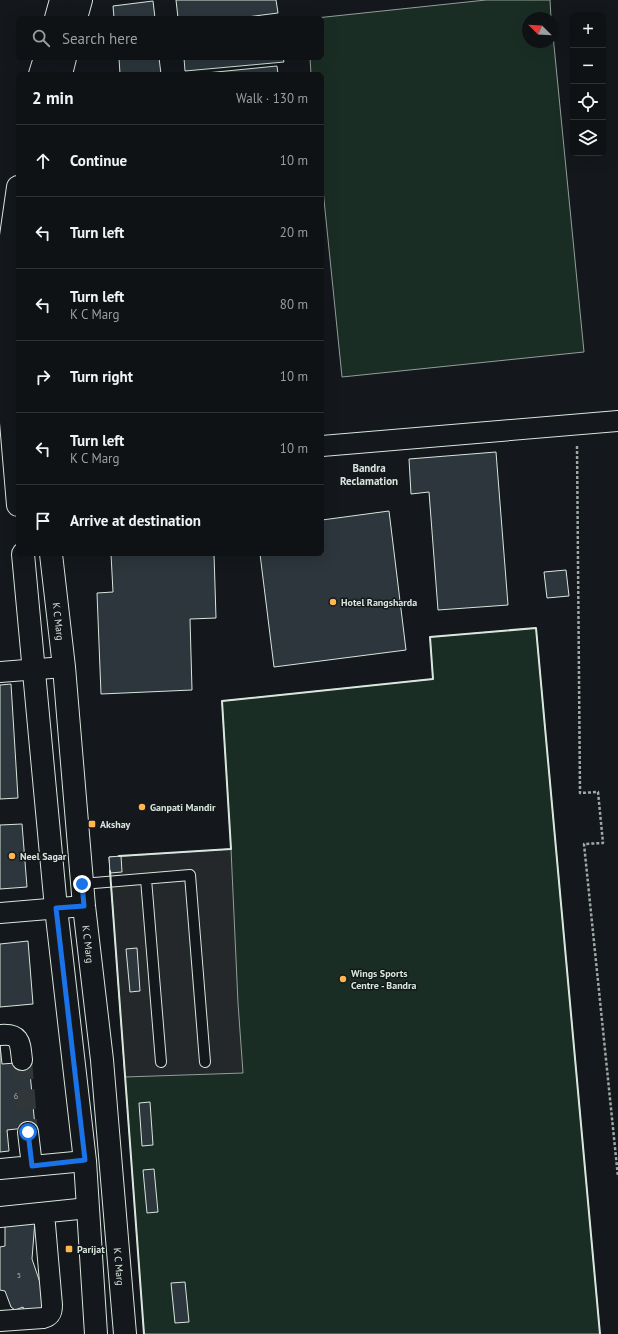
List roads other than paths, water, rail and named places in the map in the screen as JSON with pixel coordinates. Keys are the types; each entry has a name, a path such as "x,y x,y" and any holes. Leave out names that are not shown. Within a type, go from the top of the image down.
{"main road":[{"path":"57,16 61,0"},
{"path":"77,16 81,0"},
{"path":"41,72 44,60"},
{"path":"62,72 64,60"},
{"path":"16,204 8,270 7,375 16,462"},
{"path":"23,556 56,908 85,1160 95,1325 124,1324"},
{"name":"K C Marg","path":"51,556 64,667 84,906 102,1060 124,1324"},
{"path":"88,1212 116,1214"}],"street":[{"path":"324,446 618,421"},
{"path":"0,672 64,667"},
{"path":"0,913 84,906"},
{"path":"0,1035 9,1035 18,1040 20,1043 22,1060"},
{"path":"28,1132 32,1166"},
{"path":"0,1169 85,1160"},
{"path":"0,1217 44,1213 88,1212"},
{"path":"0,1321 44,1318 51,1313 52,1305 44,1213"}],"lane":[{"path":"82,884 190,875 205,1062"},
{"path":"146,879 161,1062"}],"tunnel":[{"path":"22,1060 28,1132"}],"place":[{"name":"Hotel Rangsharda","path":"333,602"},
{"name":"Ganpati Mandir","path":"142,807"},
{"name":"Akshay","path":"92,824"},
{"name":"Neel Sagar","path":"12,856"},
{"name":"Wings Sports Centre - Bandra","path":"343,979"},
{"name":"Parijat","path":"69,1249"}],"district":[{"name":"Bandra Reclamation","path":"369,474"}]}
